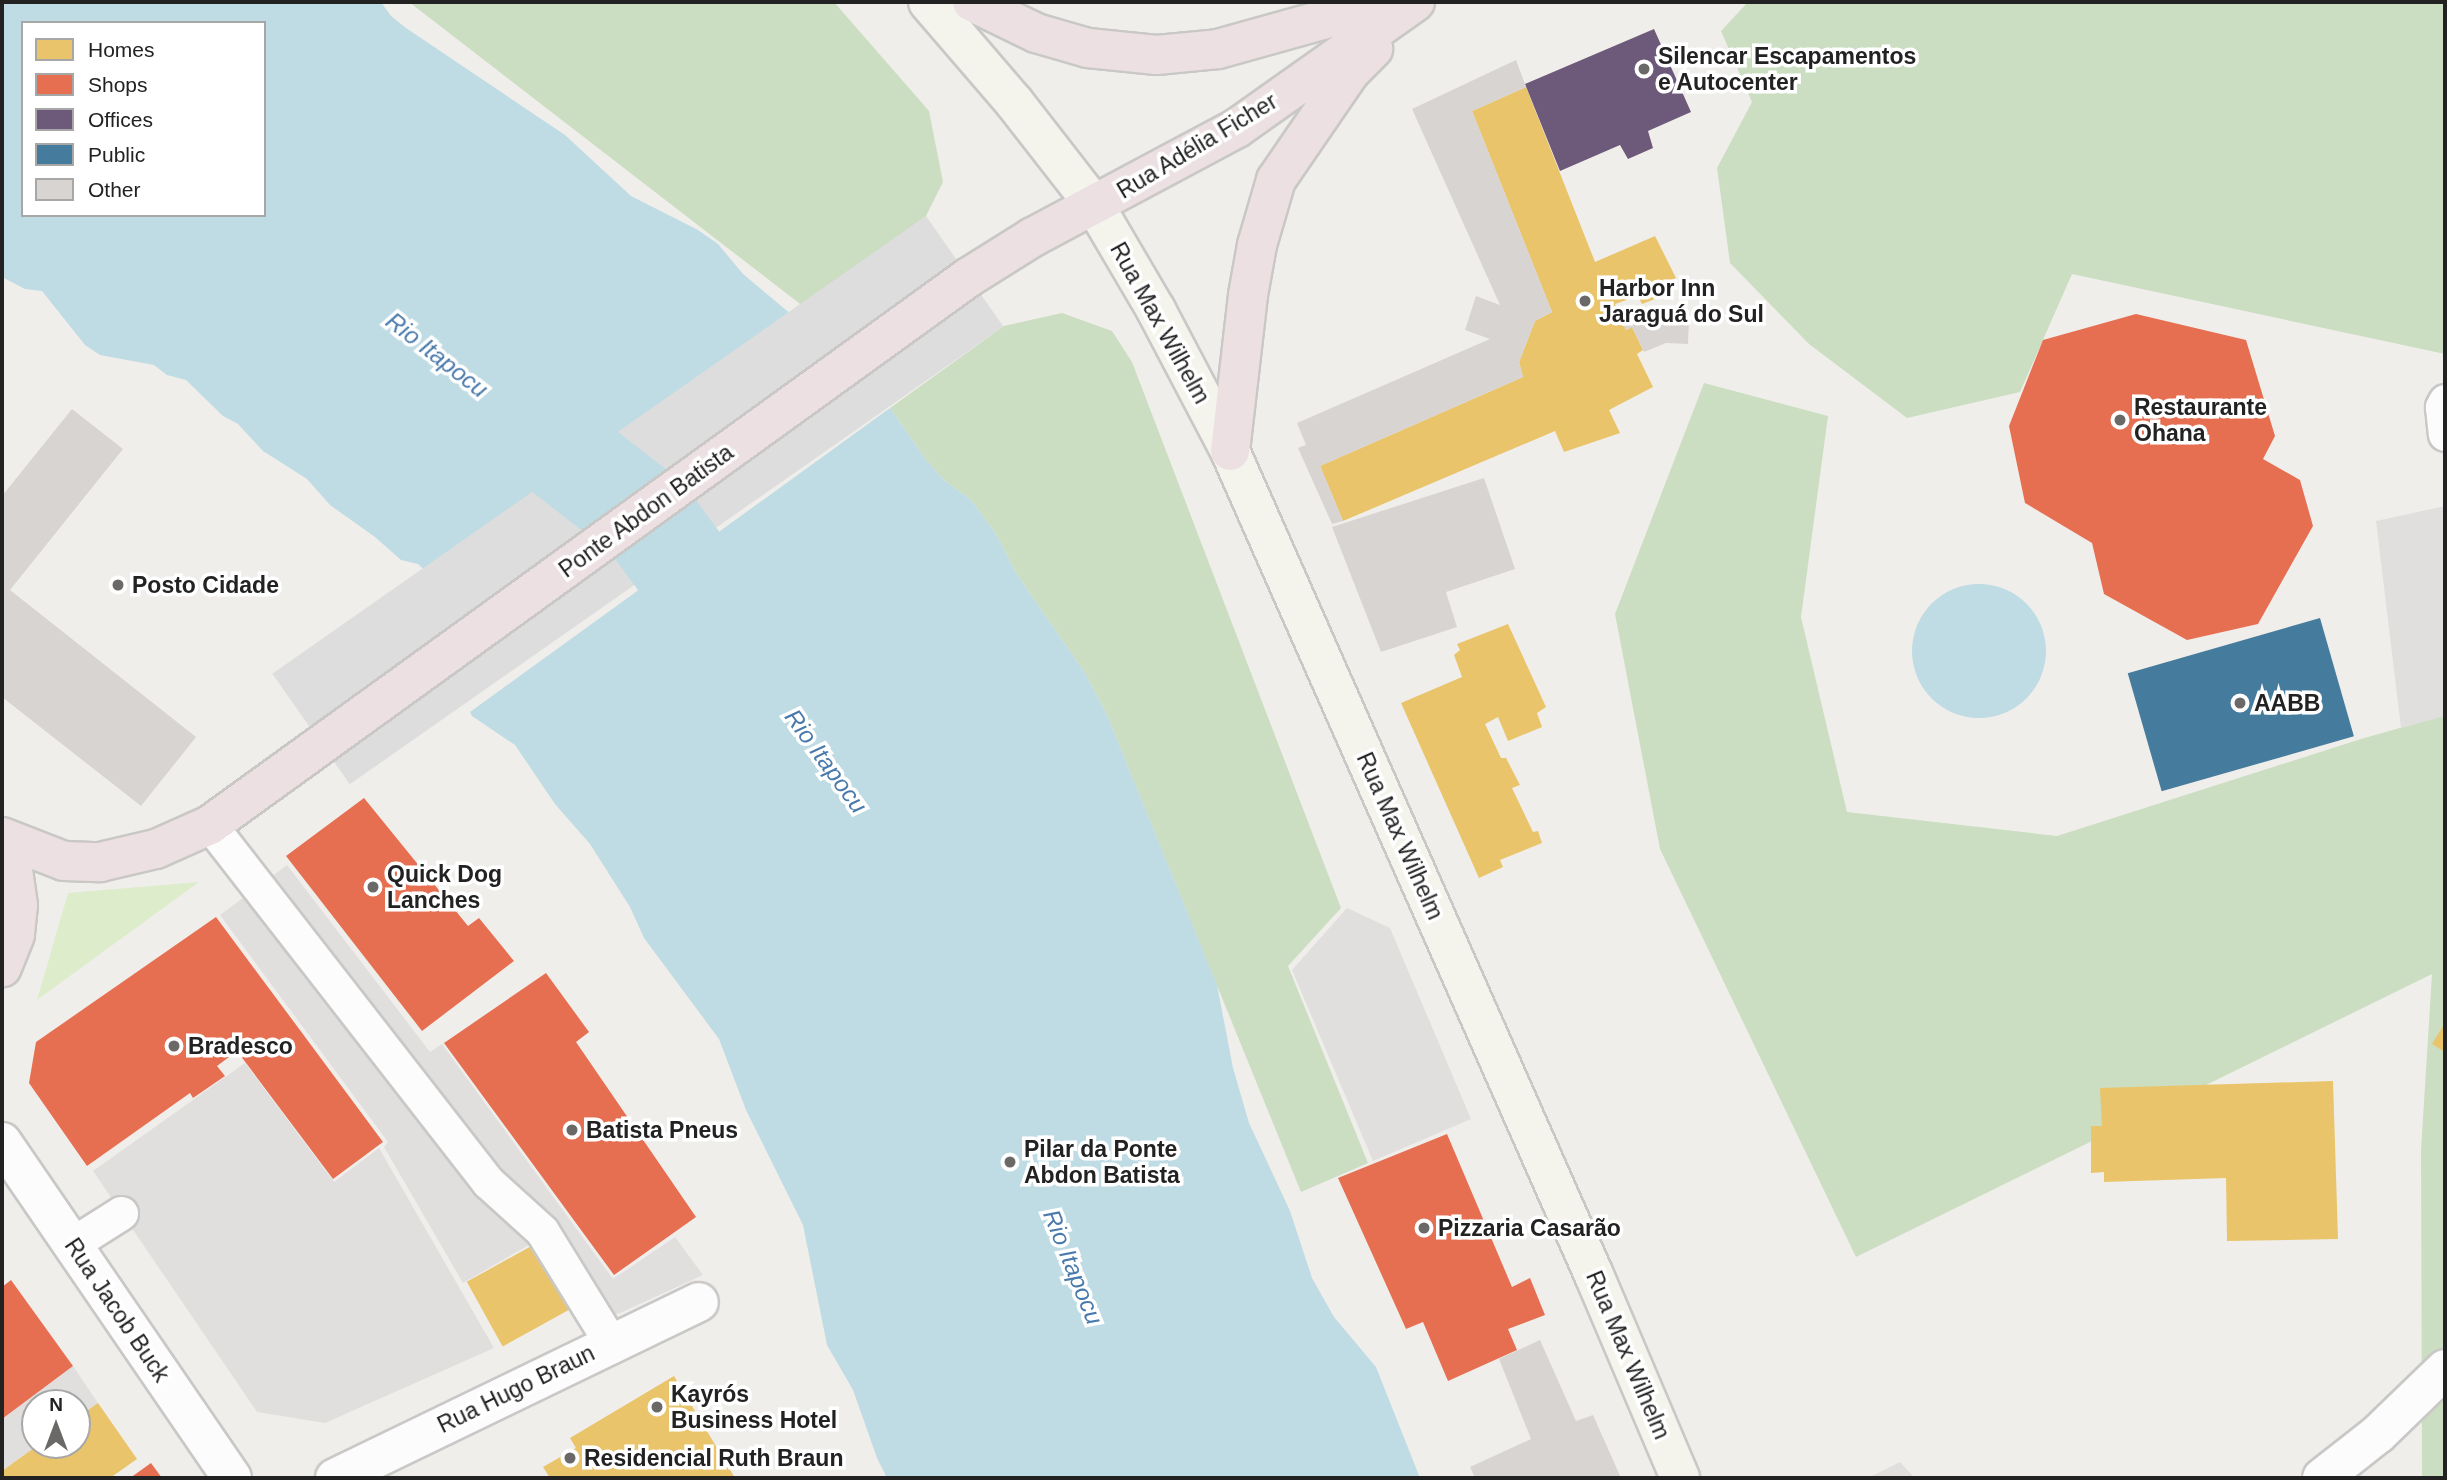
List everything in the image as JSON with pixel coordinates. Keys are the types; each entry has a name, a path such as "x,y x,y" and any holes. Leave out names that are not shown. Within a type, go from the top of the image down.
{"highway":[{"path":"972,2 1035,33 1088,48 1157,55 1218,49 1386,2"},
{"name":"Rua Adélia Ficher","path":"969,276 1033,237 1237,128 1415,2"},
{"path":"1230,451 1248,295 1257,245 1276,180 1350,72 1421,2"},
{"name":"Ponte Abdon Batista","path":"2,840 64,861 100,862 156,849 210,825 969,276"},
{"path":"2,840 13,870 19,905 15,934 2,967"}],"main road":[{"name":"Rua Max Wilhelm","path":"928,2 1014,102 1095,206 1156,310 1230,451 1594,1276 1680,1478"}],"street":[{"name":"Rua Jacob Buck","path":"2,1142 232,1478"},
{"name":"Rua Hugo Braun","path":"334,1478 699,1302"},
{"path":"2322,1478 2378,1434 2445,1369"}],"lane":[{"path":"2445,401 2442,407 2445,434"},
{"path":"210,825 488,1182 542,1231 611,1343"},
{"path":"72,1244 121,1213"}],"green space":[{"path":"409,2 834,2 929,111 943,182 926,216 804,307"},
{"path":"1748,2 2445,2 2445,354 2072,274 2020,392 1907,418 1809,344 1730,263 1717,168 1752,102 1721,31"},
{"path":"1062,313 1112,331 1132,362 1341,908 1288,966 1368,1163 1301,1192 1107,715 1085,673 1016,573 996,534 971,500 944,480 927,461 890,408 1004,326"},
{"path":"1704,383 1828,416 1801,617 1847,812 2057,836 2445,715 2445,1478 2422,1478 2421,1150 2432,974 1856,1257 1660,849 1615,614"},
{"path":"199,882 37,1000 68,893"}],"shaded area":[{"path":"2445,506 2445,716 2401,728 2376,521"},
{"path":"287,865 430,1052 442,1044 613,1279 675,1237 703,1275 585,1329 534,1242 463,1283 384,1147 388,1142 220,915"},
{"path":"1347,908 1390,928 1471,1119 1373,1161 1292,970"},
{"path":"245,1063 334,1182 379,1148 494,1348 325,1423 257,1412 93,1171"},
{"path":"73,1366 89,1389 42,1389"},
{"path":"91,1393 98,1403 91,1408"},
{"path":"21,1405 21,1457 3,1470 2,1419"},
{"path":"1900,1462 1915,1478 1868,1478"}],"water":[{"path":"2,2 381,2 391,16 406,28 565,135 631,196 698,230 718,244 743,274 804,325 435,590 430,575 418,564 401,560 375,537 330,505 307,479 263,451 238,424 223,416 186,380 167,375 154,365 100,355 85,345 42,291 25,289 2,277"},
{"path":"890,408 927,461 944,480 971,500 996,534 1016,573 1085,673 1107,715 1217,985 1233,1068 1249,1123 1290,1211 1312,1278 1334,1317 1376,1367 1420,1478 887,1478 877,1458 853,1390 827,1345 803,1225 746,1110 719,1039 644,938 630,907 590,844 555,804 515,745 470,712"},
{"path":"1979,584 2005,589 2026,604 2041,625 2046,651 2041,677 2026,698 2005,713 1979,718 1953,713 1932,698 1917,677 1912,651 1917,625 1932,604 1953,589"}],"pier":[{"path":"926,216 1003,327 350,784 272,674"}],"building: Homes":[{"name":"Harbor Inn Jaraguá do Sul","path":"1526,87 1595,262 1655,236 1676,278 1652,289 1655,299 1642,304 1638,296 1615,304 1626,330 1632,327 1643,350 1637,354 1653,387 1609,410 1620,433 1564,452 1555,431 1343,521 1320,466 1523,377 1519,362 1535,321 1552,312 1472,111"},
{"path":"1508,624 1546,707 1537,713 1542,727 1508,741 1498,717 1485,724 1501,758 1506,758 1520,785 1512,788 1533,832 1538,831 1542,843 1500,860 1503,867 1479,878 1401,703 1462,677 1454,655 1460,650 1457,644"},
{"path":"2445,1023 2445,1052 2432,1044"},
{"path":"2333,1081 2338,1239 2227,1241 2226,1178 2104,1182 2104,1172 2091,1173 2091,1126 2102,1126 2100,1088"},
{"path":"535,1244 571,1309 503,1347 467,1282"},
{"name":"Kayrós Business Hotel","path":"674,1376 735,1478 550,1478 543,1467 576,1448 570,1438"},
{"path":"98,1403 137,1459 110,1478 2,1478 2,1471 21,1457 91,1459 91,1408"}],"building: Shops":[{"path":"2136,314 2246,340 2275,436 2263,459 2300,480 2313,526 2258,624 2187,640 2104,594 2092,543 2025,503 2009,426 2043,340"},
{"name":"Quick Dog Lanches","path":"364,798 468,926 479,918 514,961 422,1031 286,856"},
{"name":"Bradesco","path":"216,917 383,1142 333,1179 237,1051 217,1066 225,1076 193,1098 190,1093 87,1166 29,1083 36,1042"},
{"name":"Batista Pneus","path":"546,973 589,1032 576,1042 696,1217 614,1275 444,1043"},
{"name":"Pizzaria Casarão","path":"1447,1134 1512,1287 1530,1278 1545,1315 1508,1329 1517,1350 1448,1381 1423,1322 1406,1329 1338,1178"},
{"path":"11,1280 73,1366 42,1389 21,1389 21,1405 2,1419 2,1287"},
{"path":"151,1463 162,1478 130,1478"}],"building: Offices":[{"path":"1654,29 1691,112 1648,131 1653,148 1628,159 1620,145 1560,171 1525,84"}],"building: Public":[{"name":"AABB","path":"2320,618 2354,736 2162,791 2128,673"}],"building: Other":[{"path":"1516,60 1526,87 1472,111 1552,312 1535,321 1519,362 1523,377 1320,466 1343,521 1332,524 1298,448 1306,445 1297,423 1490,339 1465,330 1476,296 1500,305 1412,109"},
{"path":"1656,313 1689,319 1688,344 1666,343 1644,352 1632,327 1626,330 1623,324"},
{"path":"72,409 123,449 10,590 196,737 141,806 2,697 2,496"},
{"path":"1484,478 1515,569 1446,592 1457,627 1381,652 1332,527"},
{"path":"1540,1340 1576,1421 1593,1415 1621,1478 1475,1478 1470,1467 1531,1439 1499,1359"}],"waterway":[{"name":"Rio Itapocu","path":"484,391 647,518 759,670"}],"place":[{"name":"Silencar Escapamentos e Autocenter","path":"1644,69"},
{"name":"Harbor Inn Jaraguá do Sul","path":"1585,301"},
{"name":"Restaurante Ohana","path":"2120,420"},
{"name":"Posto Cidade","path":"118,585"},
{"name":"AABB","path":"2240,703"},
{"name":"Quick Dog Lanches","path":"373,887"},
{"name":"Bradesco","path":"174,1046"},
{"name":"Batista Pneus","path":"572,1130"},
{"name":"Pilar da Ponte Abdon Batista","path":"1010,1162"},
{"name":"Pizzaria Casarão","path":"1424,1228"},
{"name":"Kayrós Business Hotel","path":"657,1407"},
{"name":"Residencial Ruth Braun","path":"570,1458"}]}
